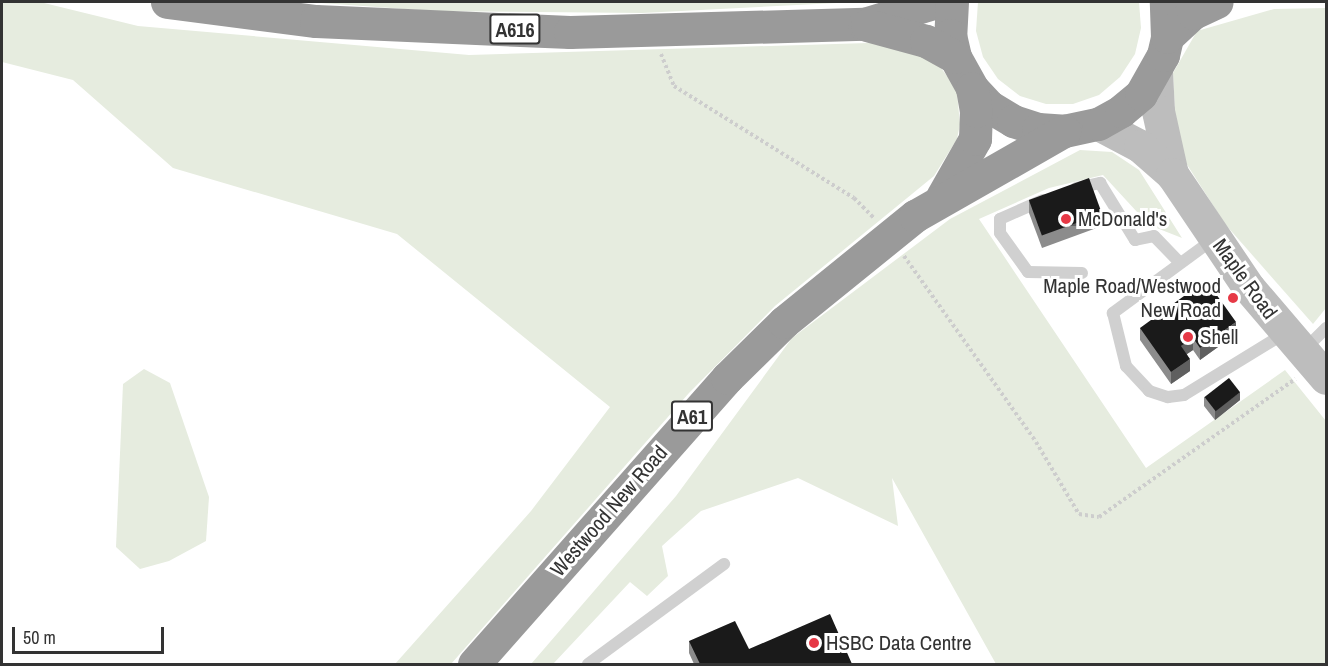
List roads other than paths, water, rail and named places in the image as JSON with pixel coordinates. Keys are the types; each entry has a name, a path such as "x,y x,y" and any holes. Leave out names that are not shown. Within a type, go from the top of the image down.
{"highway":[{"name":"A616","path":"167,2 316,21 570,32 864,24 937,2"},
{"path":"952,2 950,35 955,57 972,88 990,107 1012,121 1038,129 1064,131 1098,124 1134,99 1155,72 1167,37 1166,2"},
{"path":"1167,37 1192,13 1217,2"},
{"name":"A616","path":"864,24 915,37 955,57"},
{"name":"Westwood New Road","path":"940,200 975,139 976,111 972,88"},
{"name":"Westwood New Road","path":"474,664 727,378 784,322 890,236 940,200 1064,131"}],"street":[{"name":"Maple Road","path":"1155,72 1158,111 1172,174"},
{"name":"Maple Road","path":"1098,124 1140,146 1172,174 1215,238 1307,357"}],"lane":[{"path":"1082,273 1028,272 1000,233 1000,219 1014,209 1100,183 1135,240 1154,236 1180,263"},
{"path":"1215,238 1113,312 1126,366 1149,391 1168,397 1184,395 1307,357 1326,328"},
{"path":"588,664 724,564"}],"place":[{"name":"McDonald's","path":"1066,219"},
{"name":"Maple Road/Westwood New Road","path":"1233,298"},
{"name":"Shell","path":"1188,337"},
{"name":"HSBC Data Centre","path":"814,643"}]}
